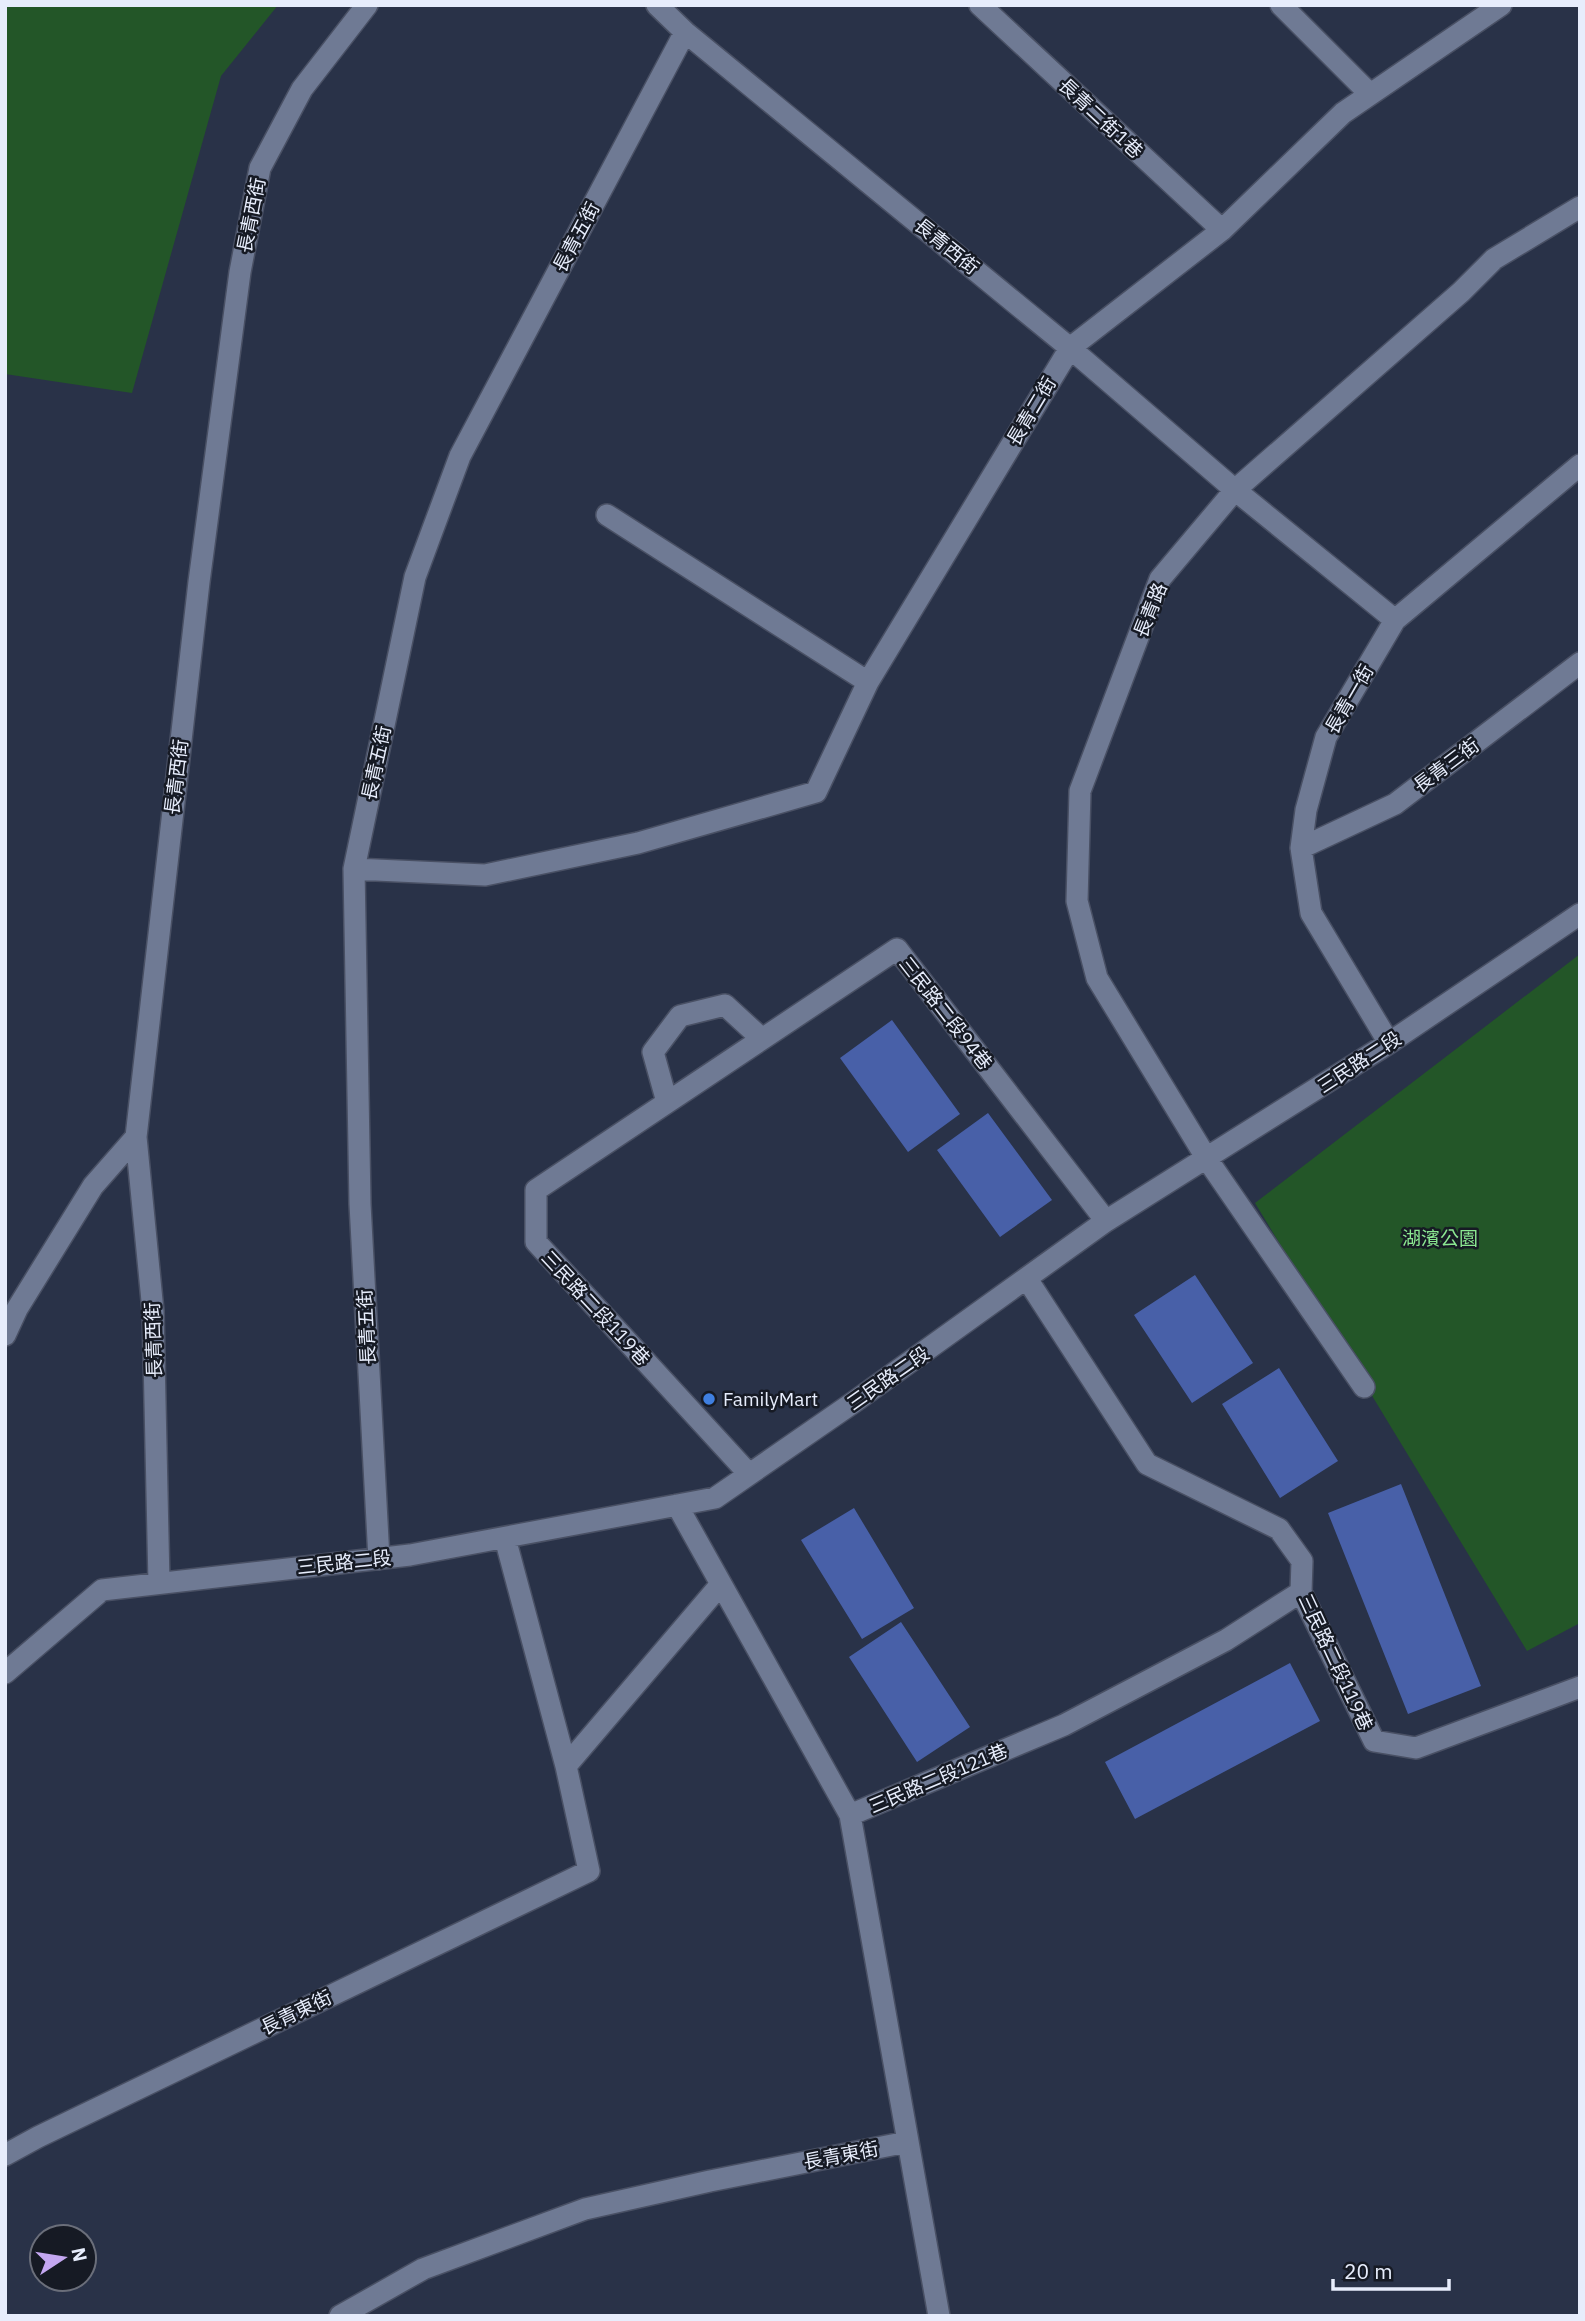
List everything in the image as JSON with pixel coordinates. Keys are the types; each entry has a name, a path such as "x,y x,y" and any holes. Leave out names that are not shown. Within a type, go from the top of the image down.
{"street":[{"name":"長青西街","path":"159,1583 153,1311 136,1137 199,582 240,272 260,168 302,89 367,5"},
{"name":"長青西街","path":"657,5 685,32 1070,348 1235,489 1395,620"},
{"name":"長青二街1巷","path":"980,5 1222,230"},
{"path":"1280,5 1370,94"},
{"name":"長青二街","path":"354,869 485,875 638,843 816,792 868,682 1070,348 1222,230 1343,113 1501,5"},
{"name":"長青五街","path":"379,1559 360,1203 354,869 415,577 460,456 685,32"},
{"name":"長青路","path":"1364,1387 1207,1159 1097,978 1077,901 1080,791 1160,579 1235,489 1461,292 1494,259 1580,207"},
{"name":"長青一街","path":"1389,1043 1311,912 1301,848 1306,810 1326,737 1395,620 1580,465"},
{"path":"607,515 868,682"},
{"name":"長青三街","path":"1301,848 1395,804 1580,663"},
{"name":"三民路二段","path":"5,1673 102,1590 379,1559 715,1498 1107,1221 1389,1043 1580,914"},
{"name":"三民路二段94巷","path":"711,1073 897,949 1107,1221"},
{"path":"667,1102 653,1052 680,1016 725,1005 762,1039"},
{"name":"三民路二段119巷","path":"711,1073 536,1190 536,1242 749,1474"},
{"path":"5,1335 17,1309 93,1186 136,1137"},
{"name":"三民路二段119巷","path":"1027,1279 1147,1464 1279,1529 1301,1561 1301,1592 1374,1741 1416,1748 1580,1687"},
{"name":"三民路二段121巷","path":"677,1505 850,1815 1063,1725 1226,1640 1301,1592"},
{"path":"505,1538 566,1766"},
{"path":"566,1766 721,1584"},
{"name":"長青東街","path":"5,2155 589,1871 566,1766"},
{"path":"850,1815 939,2316"},
{"name":"長青東街","path":"340,2316 423,2269 585,2209 907,2142"}],"green space":[{"path":"5,5 278,5 221,76 132,393 5,374"},
{"name":"湖濱公園","path":"1580,954 1580,1623 1527,1651 1255,1203"}],"building":[{"path":"892,1020 960,1114 908,1152 840,1058"},
{"path":"988,1113 1052,1200 1000,1237 937,1150"},
{"path":"1195,1275 1253,1363 1192,1403 1134,1315"},
{"path":"1279,1368 1338,1461 1280,1498 1222,1404"},
{"path":"1401,1484 1481,1686 1408,1714 1328,1513"},
{"path":"854,1508 914,1608 862,1639 801,1540"},
{"path":"901,1622 970,1727 917,1762 849,1657"},
{"path":"1290,1663 1320,1721 1135,1819 1105,1762"}],"place":[{"name":"FamilyMart","path":"709,1399"}]}
